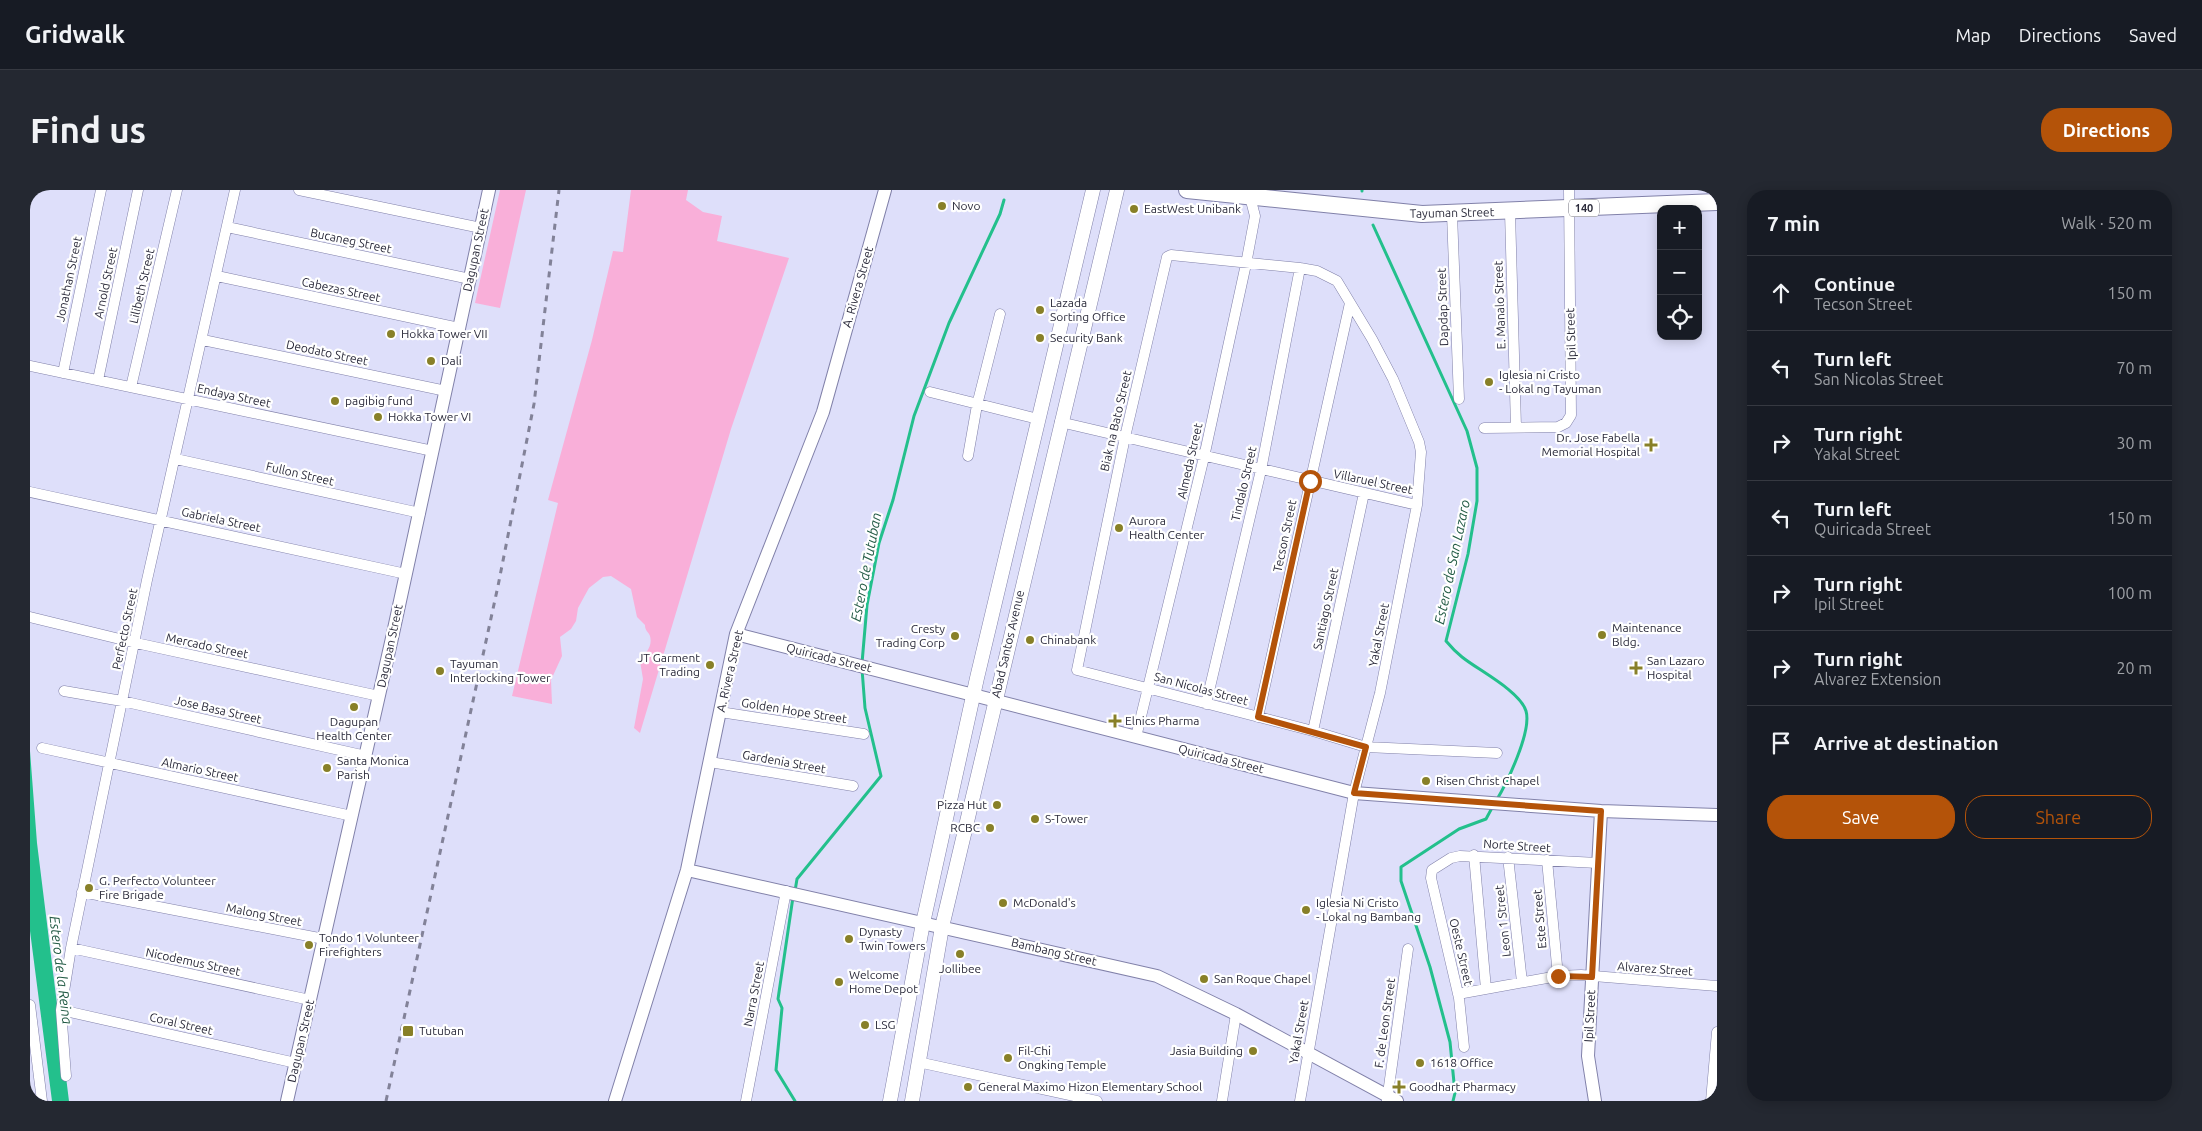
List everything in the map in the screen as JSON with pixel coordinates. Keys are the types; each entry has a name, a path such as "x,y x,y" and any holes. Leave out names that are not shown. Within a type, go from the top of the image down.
{"main road":[{"name":"Abad Santos Avenue","path":"890,1101 923,922 1038,419 1094,190"},
{"name":"Abad Santos Avenue","path":"912,1101 942,927 1060,422 1117,190"},
{"name":"Tayuman Street","path":"1187,190 1249,193 1392,213 1452,214 1717,202"}],"street":[{"name":"Jonathan Street","path":"62,373 101,190"},
{"name":"Arnold Street","path":"98,380 138,190"},
{"name":"Lilibeth Street","path":"131,387 177,190"},
{"name":"Perfecto Street","path":"66,1076 61,1010 71,948 122,702 235,190"},
{"path":"299,190 481,228"},
{"name":"Dagupan Street","path":"287,1101 420,513 489,190"},
{"name":"A. Rivera Street","path":"615,1101 687,870 736,634 823,412 885,190"},
{"name":"Ipil Street","path":"1484,428 1558,427 1566,424 1571,414 1569,190"},
{"name":"Almeda Street","path":"1136,738 1204,457 1256,216 1249,193"},
{"name":"E. Manalo Street","path":"1510,212 1516,427"},
{"name":"Dapdap Street","path":"1452,214 1459,399"},
{"name":"Bucaneg Street","path":"227,227 470,279"},
{"name":"Biak na Bato Street","path":"1077,670 1125,437 1167,257 1171,255 1246,264"},
{"name":"Yakal Street","path":"1246,264 1317,271 1337,281 1372,339 1393,379 1419,442 1421,452 1417,505 1380,693 1354,793 1300,1101"},
{"name":"Tindalo Street","path":"1206,704 1261,470 1300,268"},
{"name":"Cabezas Street","path":"217,276 459,328"},
{"name":"Tecson Street","path":"1258,717 1350,303"},
{"path":"968,456 977,405 1000,314"},
{"name":"Deodato Street","path":"203,340 446,391"},
{"name":"Endaya Street","path":"30,366 433,451"},
{"path":"930,392 1038,419"},
{"name":"Villaruel Street","path":"1060,422 1417,505"},
{"name":"Fullon Street","path":"176,459 420,513"},
{"name":"Gabriela Street","path":"30,492 406,574"},
{"name":"Santiago Street","path":"1313,731 1364,493"},
{"name":"Mercado Street","path":"30,617 136,643 379,696"},
{"name":"Quiricada Street","path":"736,634 1354,793 1601,811 1717,815"},
{"name":"San Nicolas Street","path":"1077,670 1313,731 1366,747 1497,752"},
{"name":"Jose Basa Street","path":"64,690 366,756"},
{"name":"Golden Hope Street","path":"720,712 864,734"},
{"name":"Almario Street","path":"42,748 352,816"},
{"name":"Gardenia Street","path":"710,762 853,786"},
{"name":"Ipil Street","path":"1595,1101 1588,1056 1601,811"},
{"path":"1474,855 1486,989"},
{"name":"Norte Street","path":"1437,865 1451,858 1474,855 1598,863"},
{"name":"Leon 1 Street","path":"1508,858 1522,982"},
{"name":"Este Street","path":"1547,860 1558,976"},
{"name":"Oeste Street","path":"1437,865 1432,870 1431,878 1458,994 1464,1047"},
{"name":"Bambang Street","path":"687,870 1156,976 1236,1014 1391,1099"},
{"name":"Malong Street","path":"82,892 324,939"},
{"name":"Narra Street","path":"746,1101 793,893"},
{"name":"Nicodemus Street","path":"71,948 310,1000"},
{"name":"F. de Leon Street","path":"1391,1099 1408,949"},
{"name":"Alvarez Street","path":"1458,994 1558,976 1717,986"},
{"path":"30,1007 42,1101"},
{"name":"Coral Street","path":"61,1010 296,1063"},
{"path":"1222,1101 1236,1014"},
{"path":"1711,1101 1717,1032"},
{"path":"918,1062 1097,1101"}],"shaded area":[{"path":"500,190 526,190 500,308 475,303"},
{"path":"631,190 688,190 686,200 703,212 722,216 717,241 789,258 731,429 640,733 634,728 643,679 640,661 651,640 645,625 637,617 631,589 611,576 603,577 589,588 578,608 576,621 571,629 560,637 562,656 551,680 552,704 512,696 558,503 548,500 592,340 613,251 623,252"},
{"path":"30,751 37,843 69,1101 52,1101 30,931"}],"waterway":[{"name":"Estero de Tutuban","path":"862,663 867,605 879,543 893,500 914,416 949,323 1000,214 1004,200"},
{"name":"Estero de San Lazaro","path":"1373,225 1467,431 1477,468 1477,501 1468,554 1446,641 1462,657 1498,681 1516,696 1526,711 1527,720 1522,744 1512,770 1496,801"},
{"name":"Estero de Tutuban","path":"795,891 797,879 881,776 865,708 862,669"},
{"path":"1453,1101 1455,1093 1450,1042 1430,967 1401,881 1401,867 1459,829 1486,819 1493,806"},
{"name":"Estero de Tutuban","path":"793,897 778,999 782,1008 776,1070 795,1101"}],"railway":[{"path":"386,1101 498,586 534,404 559,190"}],"place":[{"name":"Novo","path":"942,206"},
{"name":"EastWest Unibank","path":"1134,209"},
{"name":"Lazada Sorting Office","path":"1040,310"},
{"name":"Hokka Tower VII","path":"391,334"},
{"name":"Security Bank","path":"1040,338"},
{"name":"Dali","path":"431,361"},
{"name":"Iglesia ni Cristo - Lokal ng Tayuman","path":"1489,382"},
{"name":"pagibig fund","path":"335,401"},
{"name":"Hokka Tower VI","path":"378,417"},
{"name":"Dr. Jose Fabella Memorial Hospital","path":"1651,445"},
{"name":"Aurora Health Center","path":"1119,528"},
{"name":"Maintenance Bldg.","path":"1602,635"},
{"name":"Cresty Trading Corp","path":"955,636"},
{"name":"Chinabank","path":"1030,640"},
{"name":"JT Garment Trading","path":"710,665"},
{"name":"San Lazaro Hospital","path":"1636,668"},
{"name":"Tayuman Interlocking Tower","path":"440,671"},
{"name":"Dagupan Health Center","path":"354,707"},
{"name":"Elnics Pharma","path":"1115,721"},
{"name":"Santa Monica Parish","path":"327,768"},
{"name":"Risen Christ Chapel","path":"1426,781"},
{"name":"Pizza Hut","path":"997,805"},
{"name":"S-Tower","path":"1035,819"},
{"name":"RCBC","path":"990,828"},
{"name":"G. Perfecto Volunteer Fire Brigade","path":"89,888"},
{"name":"McDonald's","path":"1003,903"},
{"name":"Iglesia Ni Cristo - Lokal ng Bambang","path":"1306,910"},
{"name":"Dynasty Twin Towers","path":"849,939"},
{"name":"Tondo 1 Volunteer Firefighters","path":"309,945"},
{"name":"Jollibee","path":"960,954"},
{"name":"San Roque Chapel","path":"1204,979"},
{"name":"Welcome Home Depot","path":"839,982"},
{"name":"LSG","path":"865,1025"},
{"name":"Tutuban","path":"408,1031"},
{"name":"Jasia Building","path":"1253,1051"},
{"name":"Fil-Chi Ongking Temple","path":"1008,1058"},
{"name":"1618 Office","path":"1420,1063"},
{"name":"General Maximo Hizon Elementary School","path":"968,1087"},
{"name":"Goodhart Pharmacy","path":"1399,1087"}],"route":[{"path":"1310,481 1258,717 1366,747 1354,793 1601,811 1592,977 1581,975 1558,976"}],"water label":[{"name":"Estero de la Reina","path":"61,970"}]}
